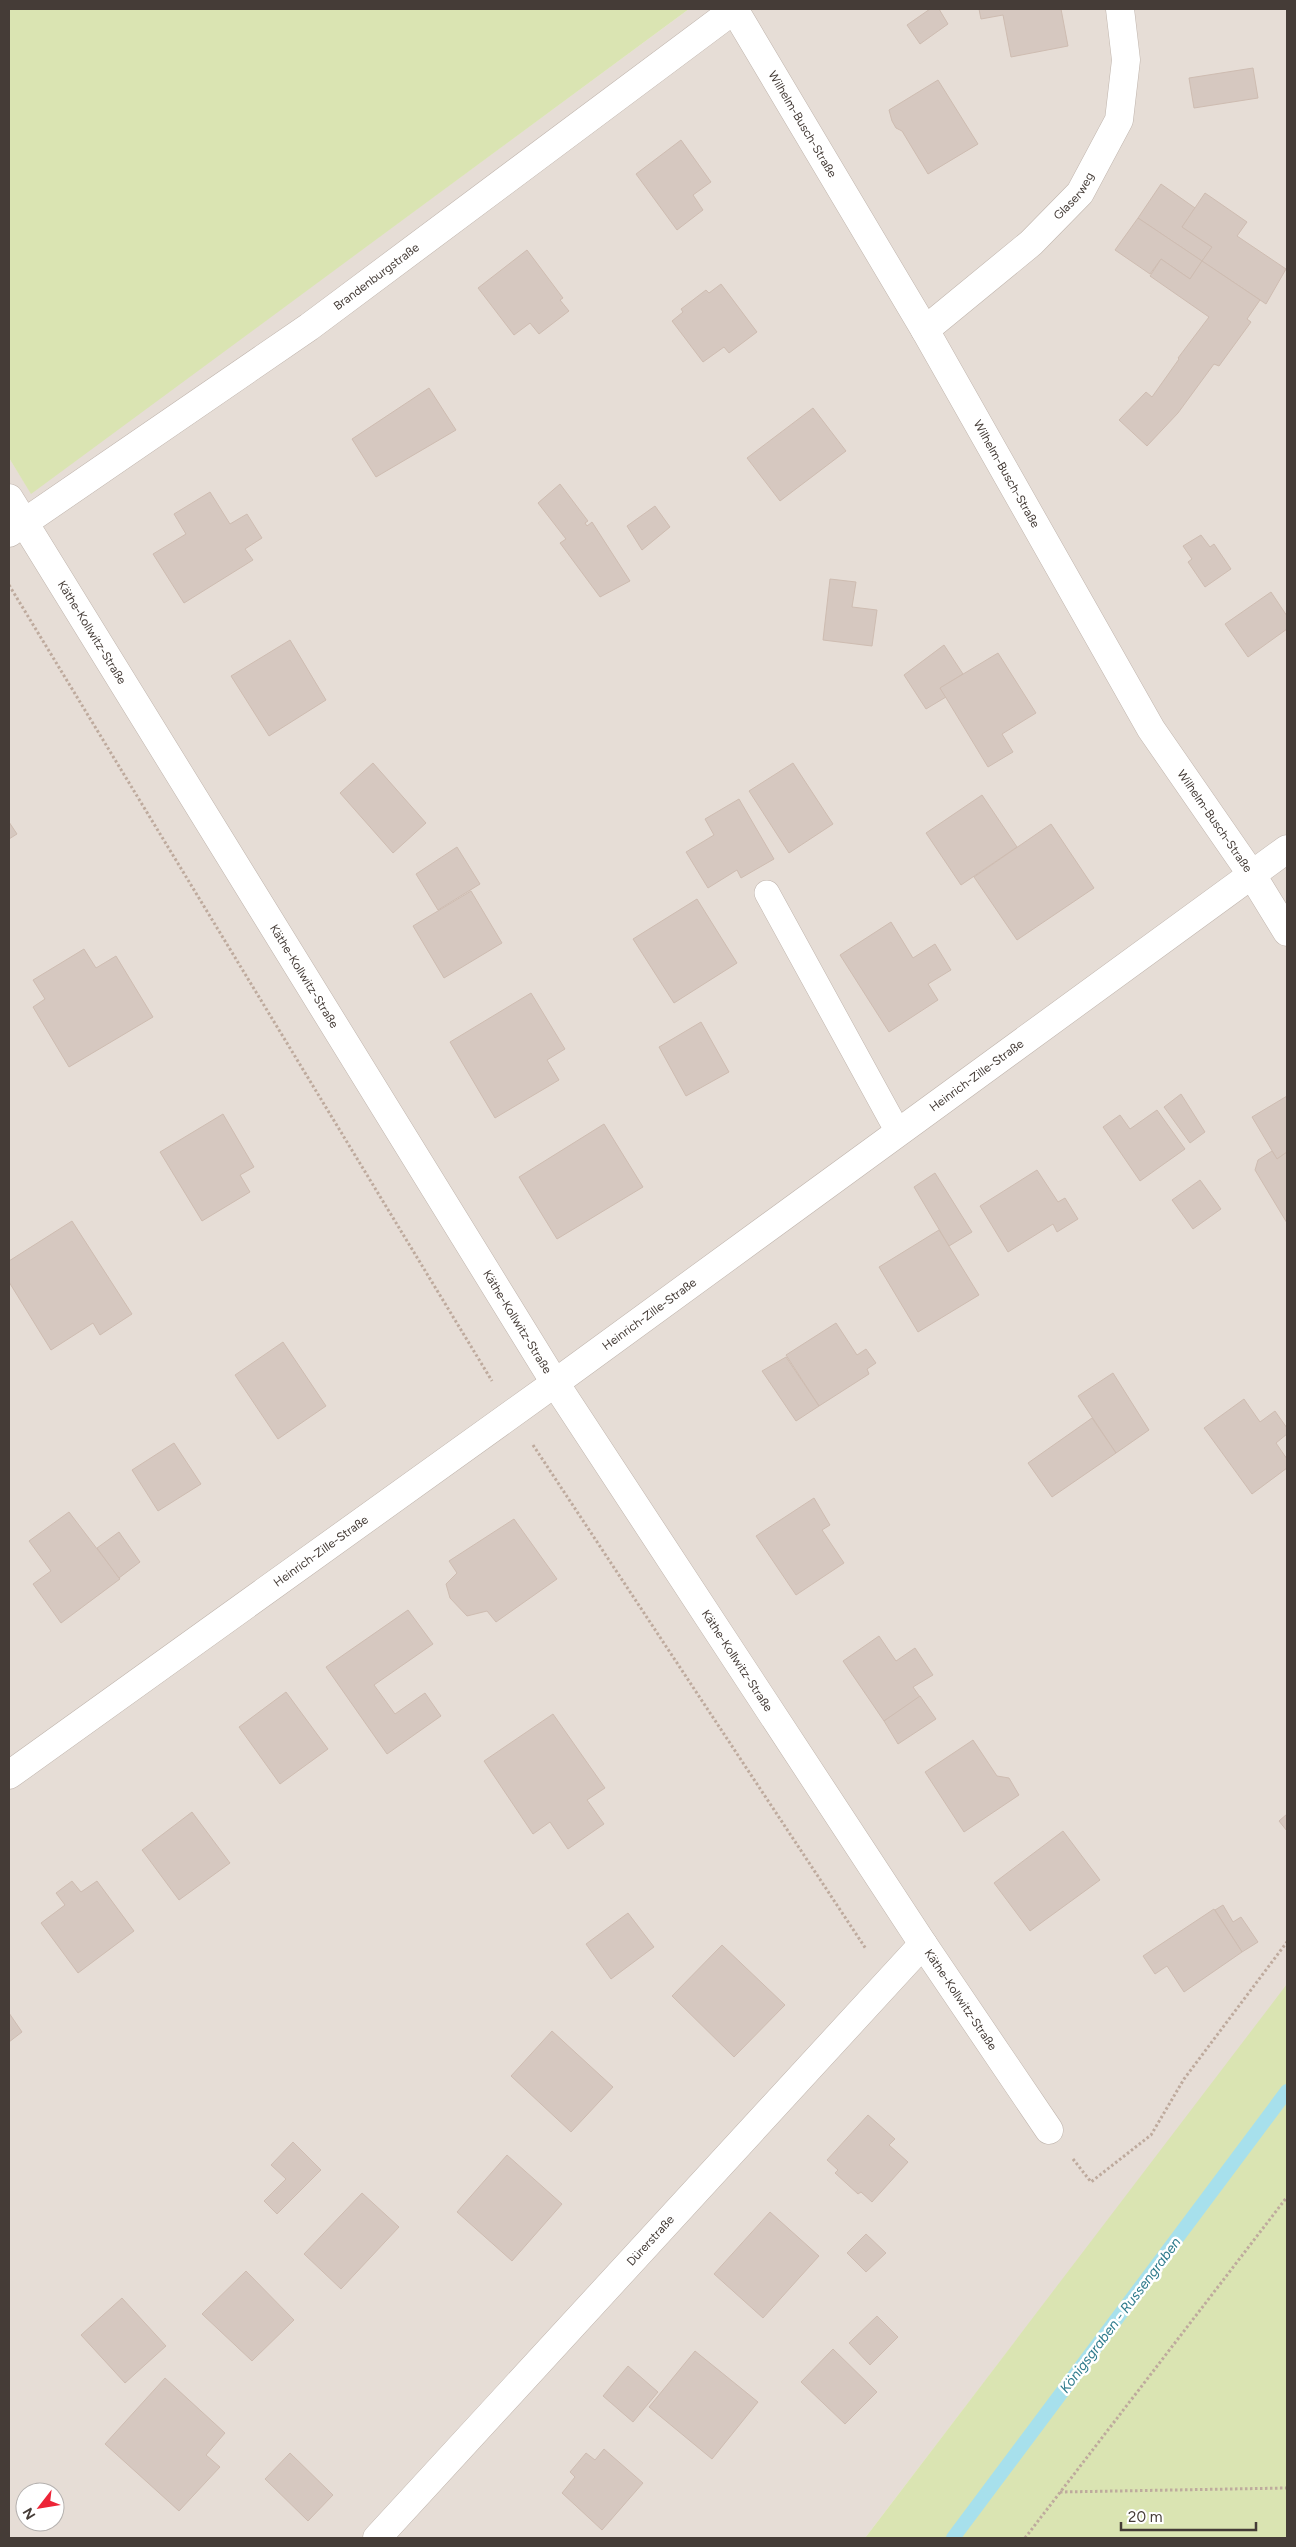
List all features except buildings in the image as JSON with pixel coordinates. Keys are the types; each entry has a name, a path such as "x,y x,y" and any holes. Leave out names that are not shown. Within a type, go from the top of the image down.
{"street":[{"name":"Wilhelm-Busch-Straße","path":"735,9 926,330 1151,729 1252,875 1287,932"},
{"name":"Brandenburgstraße","path":"16,528 309,327 735,9"},
{"name":"Glaserweg","path":"926,330 1031,243 1080,193 1119,120 1126,60 1120,9"},
{"name":"Käthe-Kollwitz-Straße","path":"9,498 16,528 555,1383 924,1944 1049,2130"},
{"name":"Heinrich-Zille-Straße","path":"9,1775 555,1383 1287,849"},
{"name":"Dürerstraße","path":"377,2538 924,1944"}],"lane":[{"path":"767,893 898,1132"}],"path":[{"path":"9,586 512,1413 888,1982"},
{"path":"1049,2130 1091,2182 1151,2135 1184,2079 1287,1942"},
{"path":"1025,2538 1287,2197"},
{"path":"1060,2492 1287,2488"}],"shaded area":[{"path":"689,9 1287,9 1287,1986 865,2538 9,2538 9,458 31,493"}],"green space":[{"path":"9,9 689,9 31,494 9,458"},
{"path":"1287,1984 1287,2538 865,2538"}],"waterway":[{"name":"Königsgraben - Russengraben","path":"953,2538 1287,2091"}]}
